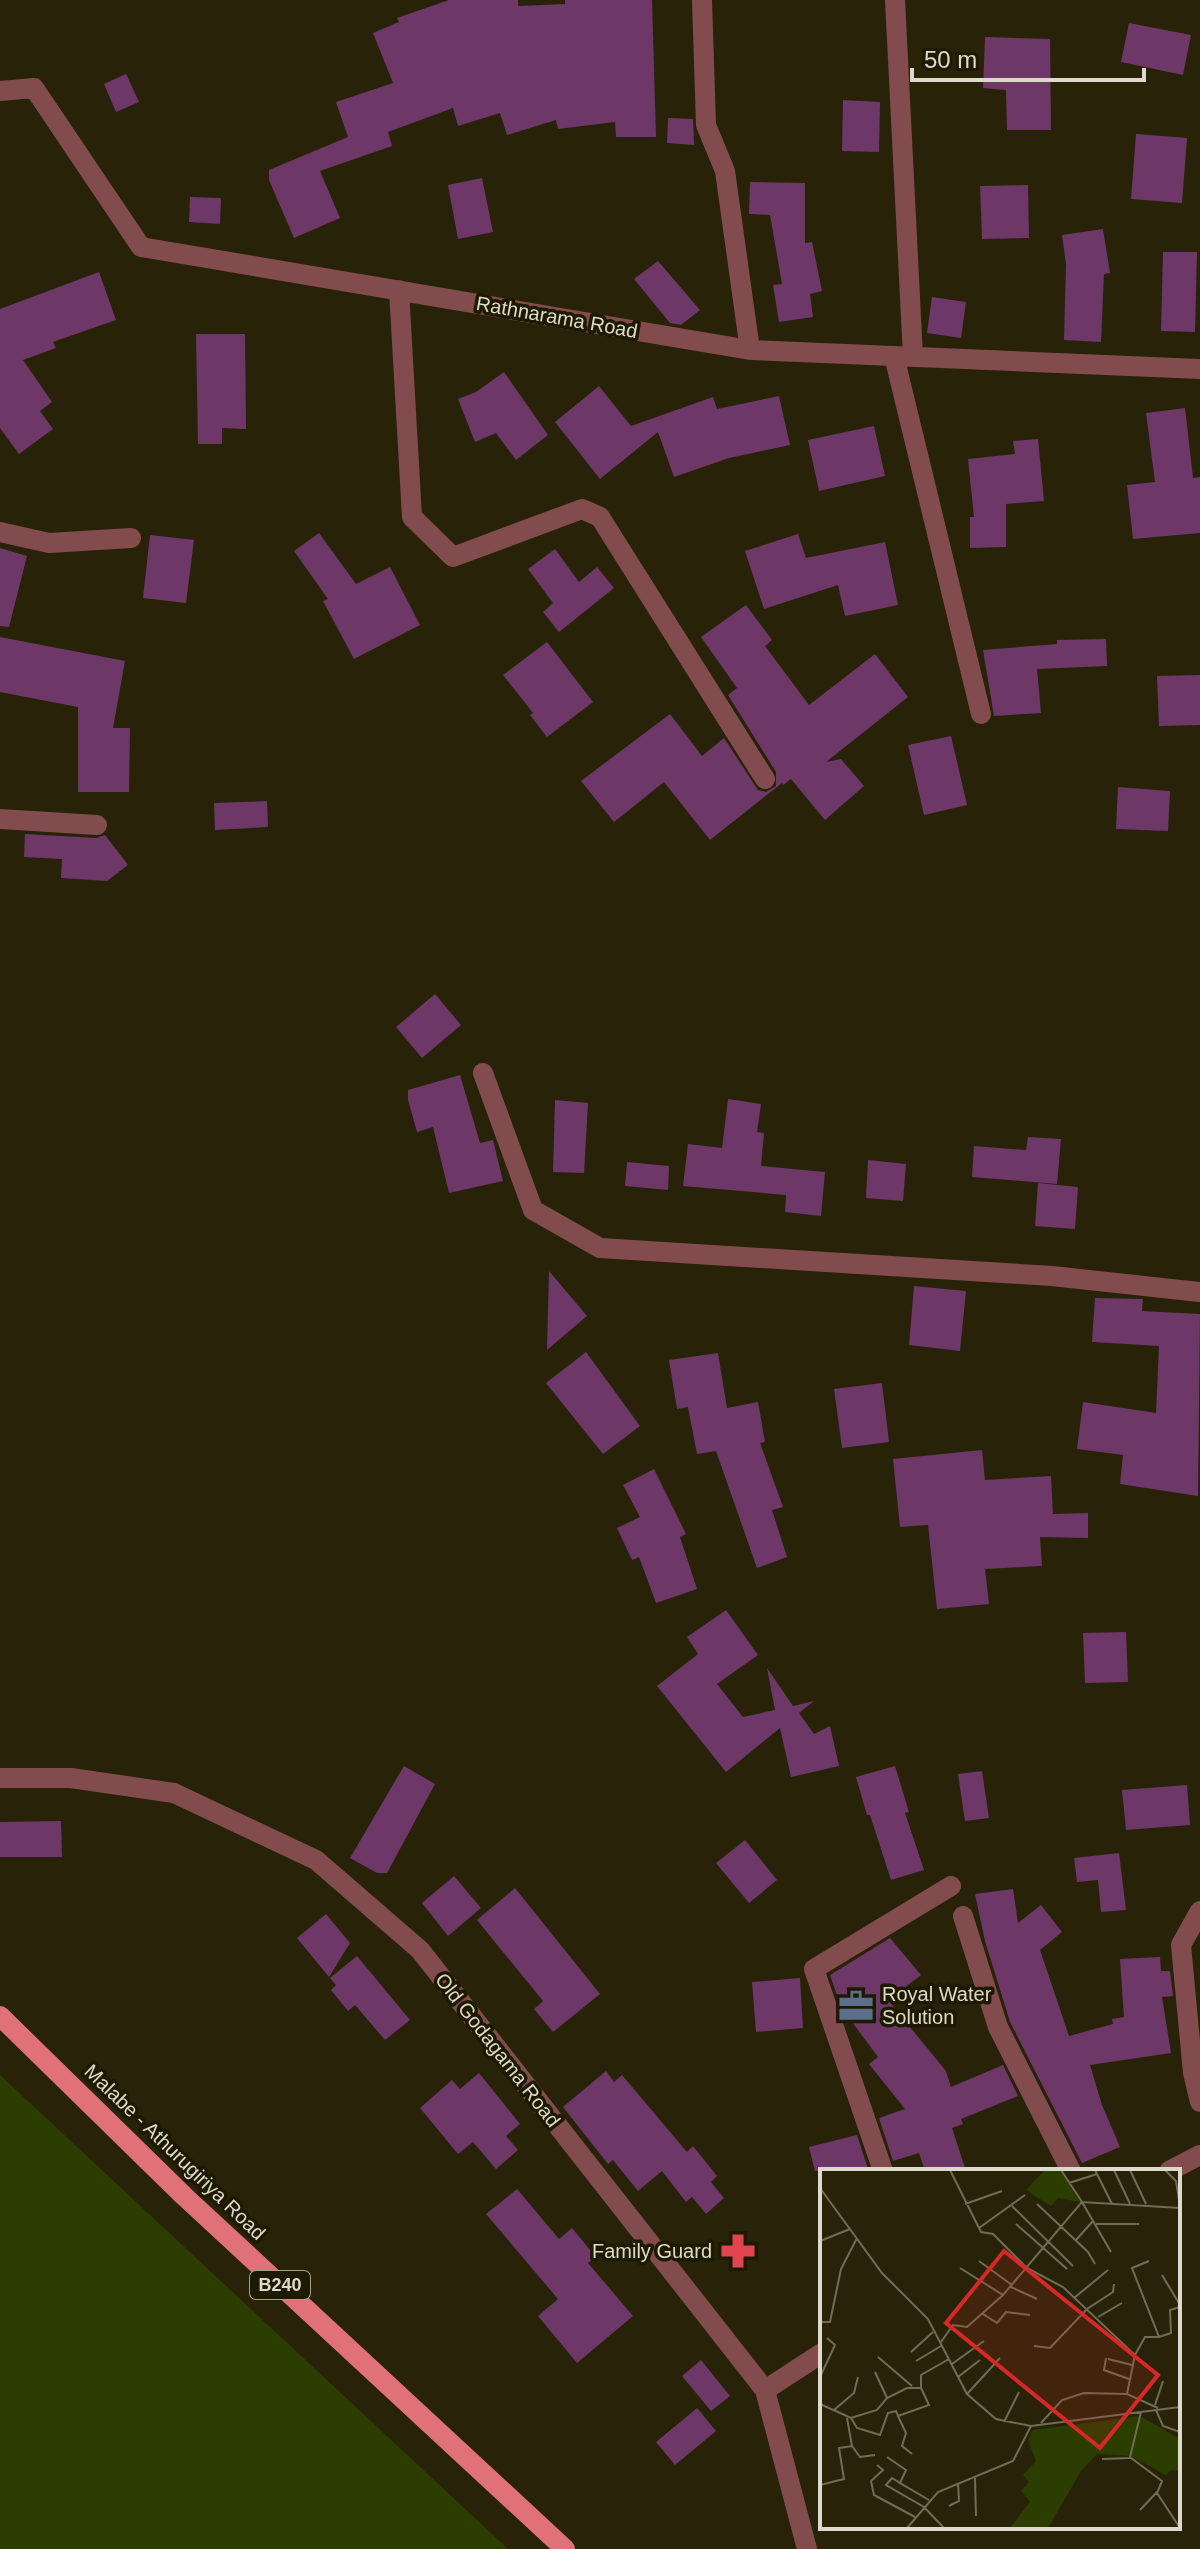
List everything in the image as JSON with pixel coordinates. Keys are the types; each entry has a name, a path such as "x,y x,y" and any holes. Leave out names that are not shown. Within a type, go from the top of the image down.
{"main road":[{"name":"Malabe - Athurugiriya Road","path":"0,2016 184,2196 565,2549"}],"street":[{"path":"702,0 706,125 725,171 750,350"},
{"path":"895,0 904,356 981,714"},
{"name":"Rathnarama Road","path":"0,91 34,88 141,247 750,350 1200,369"},
{"path":"399,290 412,517 453,557 582,509 600,517 765,779"},
{"path":"0,532 49,543 131,538"},
{"path":"0,819 97,825"},
{"path":"483,1073 533,1210 600,1248 1052,1276 1200,1292"},
{"name":"Old Godagama Road","path":"0,1778 71,1778 174,1793 316,1860 420,1950 765,2390 807,2549"},
{"path":"882,2169 814,1969 951,1886"},
{"path":"1200,1911 1181,1945 1193,2073 1200,2102"},
{"path":"963,1916 998,2027 1070,2169"},
{"path":"1173,2169 1200,2155"},
{"path":"765,2390 820,2354"}],"green space":[{"path":"0,2075 508,2549 0,2549"}],"building":[{"path":"449,0 518,0 518,6 565,4 565,0 652,0 656,137 616,137 615,122 558,129 556,120 507,135 500,113 458,126 453,108 388,132 392,146 320,171 340,218 294,238 269,180 269,170 348,137 336,102 393,83 373,33 399,22 397,18"},
{"path":"1129,23 1191,35 1183,75 1121,62"},
{"path":"985,37 1050,39 1051,130 1007,130 1006,90 983,88"},
{"path":"126,74 139,102 116,112 104,84"},
{"path":"843,100 880,102 879,152 842,151"},
{"path":"668,118 693,119 694,145 667,143"},
{"path":"1136,134 1187,138 1182,203 1131,199"},
{"path":"482,178 493,232 458,239 448,185"},
{"path":"750,182 805,183 805,243 812,242 822,291 810,294 813,317 779,322 773,285 782,284 770,215 749,214"},
{"path":"1028,185 1029,238 982,239 980,186"},
{"path":"190,197 221,198 220,224 189,222"},
{"path":"1103,229 1110,273 1104,274 1101,342 1064,340 1066,264 1062,235"},
{"path":"1163,252 1197,252 1195,332 1161,331"},
{"path":"658,261 700,310 681,325 670,323 634,279"},
{"path":"99,272 116,320 53,342 56,348 23,360 52,402 40,411 53,429 19,454 0,428 0,309"},
{"path":"932,297 966,302 961,338 927,333"},
{"path":"196,334 245,334 246,429 222,428 222,444 198,444"},
{"path":"504,372 548,435 516,460 496,433 475,442 458,399 476,392"},
{"path":"599,386 631,426 713,397 717,409 779,396 790,445 729,458 674,477 658,432 600,479 555,422"},
{"path":"1185,408 1193,478 1200,477 1200,533 1133,539 1127,485 1155,482 1146,413"},
{"path":"874,426 885,476 819,491 808,440"},
{"path":"1038,439 1044,501 1006,504 1006,547 970,548 970,517 974,517 968,459 1015,454 1013,441"},
{"path":"319,533 356,584 390,567 420,625 354,659 323,601 328,599 294,551"},
{"path":"798,534 806,558 885,542 898,605 845,616 838,585 764,609 745,551"},
{"path":"150,535 194,540 186,603 143,598"},
{"path":"0,548 27,556 9,627 0,626"},
{"path":"555,549 579,582 597,567 614,588 559,632 543,612 553,603 528,569"},
{"path":"746,605 772,640 765,646 809,705 875,654 908,697 826,762 841,759 864,786 825,820 791,779 710,840 664,782 614,822 581,781 670,714 702,756 724,738 758,790 766,792 776,786 776,772 728,695 737,688 701,637"},
{"path":"0,637 125,661 113,728 130,728 129,792 78,792 78,707 0,692"},
{"path":"1106,639 1107,666 1037,669 1041,713 994,716 983,650 1057,644 1057,640"},
{"path":"547,642 593,702 547,737 530,715 533,713 503,675"},
{"path":"1200,675 1200,725 1159,726 1157,676"},
{"path":"951,736 967,805 924,815 908,745"},
{"path":"1118,787 1170,791 1168,831 1116,829"},
{"path":"267,801 268,827 215,830 214,803"},
{"path":"25,834 96,838 105,835 128,865 107,881 61,878 62,859 24,857"},
{"path":"435,994 461,1025 422,1058 396,1027"},
{"path":"460,1075 480,1143 493,1140 503,1181 449,1193 433,1127 417,1132 408,1090"},
{"path":"728,1099 761,1104 757,1132 764,1133 761,1166 825,1172 821,1216 785,1212 786,1195 683,1186 688,1144 722,1148"},
{"path":"555,1100 588,1103 584,1173 553,1172"},
{"path":"1028,1137 1061,1139 1057,1184 972,1177 974,1146 1026,1150"},
{"path":"868,1160 906,1164 903,1201 866,1198"},
{"path":"627,1162 669,1166 668,1190 625,1186"},
{"path":"1038,1183 1078,1187 1075,1229 1035,1226"},
{"path":"549,1271 587,1316 547,1350"},
{"path":"914,1286 966,1291 960,1351 909,1345"},
{"path":"1095,1298 1143,1299 1142,1311 1200,1314 1198,1496 1120,1484 1123,1455 1077,1449 1083,1402 1156,1413 1159,1346 1092,1342"},
{"path":"586,1352 640,1426 603,1454 546,1383"},
{"path":"718,1353 727,1408 758,1402 765,1442 760,1443 783,1507 772,1510 787,1557 757,1568 716,1451 697,1454 688,1407 677,1409 669,1360"},
{"path":"882,1383 889,1442 842,1448 834,1389"},
{"path":"982,1450 985,1480 1051,1476 1053,1514 1088,1513 1088,1538 1040,1537 1042,1566 985,1569 989,1604 937,1609 928,1525 900,1527 893,1459"},
{"path":"654,1469 686,1534 680,1537 697,1589 656,1603 639,1557 632,1560 617,1528 640,1517 623,1485"},
{"path":"726,1610 758,1655 717,1684 743,1717 775,1710 767,1668 793,1706 814,1701 799,1713 814,1734 830,1726 839,1766 791,1777 780,1728 726,1772 657,1686 698,1654 687,1637"},
{"path":"1126,1632 1128,1682 1085,1683 1083,1633"},
{"path":"404,1766 435,1784 387,1873 377,1873 350,1858"},
{"path":"895,1766 909,1812 905,1813 924,1870 891,1880 856,1777"},
{"path":"982,1771 989,1818 965,1821 958,1774"},
{"path":"1187,1785 1190,1825 1126,1830 1122,1790"},
{"path":"61,1821 62,1857 0,1857 0,1822"},
{"path":"745,1840 777,1880 749,1903 716,1863"},
{"path":"1119,1853 1126,1910 1101,1912 1098,1880 1077,1882 1074,1858"},
{"path":"454,1876 481,1908 448,1936 422,1903"},
{"path":"515,1888 600,1994 553,2032 534,2009 543,2001 477,1920"},
{"path":"1013,1889 1018,1923 1041,1905 1062,1932 1040,1950 1069,2036 1113,2024 1112,2019 1124,2017 1120,1959 1160,1957 1161,1971 1170,1971 1173,1996 1162,1997 1171,2053 1090,2065 1102,2105 1120,2147 1082,2163 1010,2022 985,1941 975,1894"},
{"path":"326,1914 350,1943 329,1977 297,1938"},
{"path":"890,1938 921,1975 888,2000 946,2071 951,2087 1003,2065 1018,2096 961,2119 963,2124 952,2128 965,2169 924,2169 919,2153 893,2161 879,2118 905,2109 869,2064 878,2057 841,2007 830,1975"},
{"path":"357,1956 410,2020 385,2040 355,2005 348,2011 331,1990 336,1985 330,1978"},
{"path":"800,1978 803,2028 756,2032 752,1982"},
{"path":"606,2071 614,2082 622,2075 687,2152 693,2146 717,2176 711,2182 724,2198 706,2214 692,2197 686,2202 662,2171 638,2191 613,2160 608,2164 563,2107"},
{"path":"479,2073 520,2124 506,2136 518,2150 496,2169 473,2142 458,2154 420,2108 452,2080 460,2089"},
{"path":"857,2135 868,2169 815,2171 809,2147"},
{"path":"517,2189 559,2239 572,2228 596,2257 588,2263 633,2316 577,2363 538,2316 558,2299 486,2214"},
{"path":"701,2360 730,2396 711,2411 682,2376"},
{"path":"697,2408 716,2431 675,2465 656,2442"}],"place":[{"name":"Royal Water Solution","path":"856,2006"},
{"name":"Family Guard","path":"738,2251"}]}
